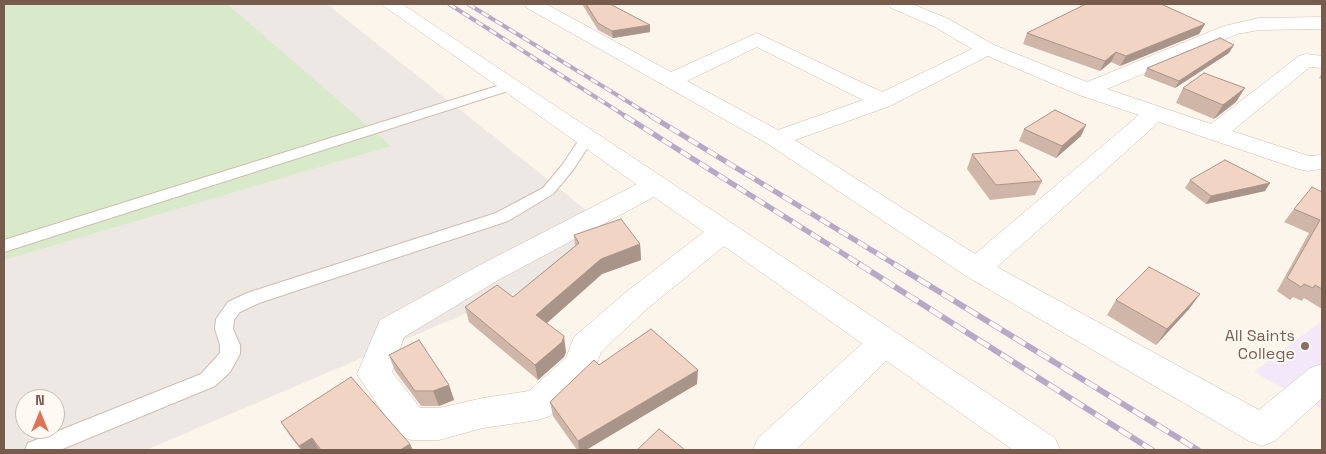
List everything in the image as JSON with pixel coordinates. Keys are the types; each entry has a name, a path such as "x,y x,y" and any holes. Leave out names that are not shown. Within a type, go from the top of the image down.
{"street":[{"path":"390,4 1042,450"},
{"path":"533,4 776,139 976,269 1262,430 1322,378"},
{"path":"897,4 942,23 987,49 1087,90 1307,164 1322,162"},
{"path":"1201,23 1224,33"},
{"path":"1087,90 1224,33 1259,24 1322,23"},
{"path":"671,80 757,38 882,102"},
{"path":"776,139 882,102 987,49"},
{"path":"1216,132 1306,60 1322,62"},
{"path":"976,269 1155,113"},
{"path":"656,185 490,272 391,329 374,374 411,424 439,424 483,413 538,404 581,365 586,346 637,300 723,232"},
{"path":"771,450 885,342"}],"lane":[{"path":"4,246 510,86"},
{"path":"36,450 208,380 223,366 230,354 230,345 224,329 225,319 234,307 253,298 502,217 548,191 568,168 587,138"}],"shaded area":[{"path":"4,4 327,4 629,244 146,450 4,450"},
{"name":"All Saints College","path":"1322,321 1322,409 1254,372"}],"green space":[{"path":"4,4 227,4 391,146 4,260"}],"building":[{"path":"586,4 610,4 650,25 612,31 598,23"},
{"path":"1086,4 1161,4 1205,24 1126,56 1116,52 1105,61 1027,33"},
{"path":"1220,38 1234,45 1179,81 1147,68"},
{"path":"1204,73 1245,88 1223,105 1183,88"},
{"path":"1055,110 1086,125 1062,146 1024,129"},
{"path":"1017,150 1042,181 996,185 972,154"},
{"path":"1225,160 1270,183 1211,196 1190,180"},
{"path":"1312,187 1322,192 1322,289 1315,285 1313,288 1304,284 1301,287 1287,278 1320,220 1294,209"},
{"path":"621,219 640,244 601,259 536,315 564,336 562,342 535,365 465,307 497,285 513,297 579,243 574,235"},
{"path":"1149,267 1200,294 1167,329 1116,300"},
{"path":"651,329 698,370 578,441 550,402 594,360 599,365"},
{"path":"419,340 449,385 433,391 415,391 389,355"},
{"path":"351,377 410,444 400,450 321,450 312,438 299,446 281,422"},
{"path":"659,429 685,450 637,450"}],"railway":[{"path":"449,4 627,117"},
{"path":"468,4 653,117"},
{"path":"625,116 861,265"},
{"path":"651,116 896,265"},
{"path":"859,264 1152,450"},
{"path":"894,264 1198,450"}],"place":[{"name":"All Saints College","path":"1305,346"}]}
